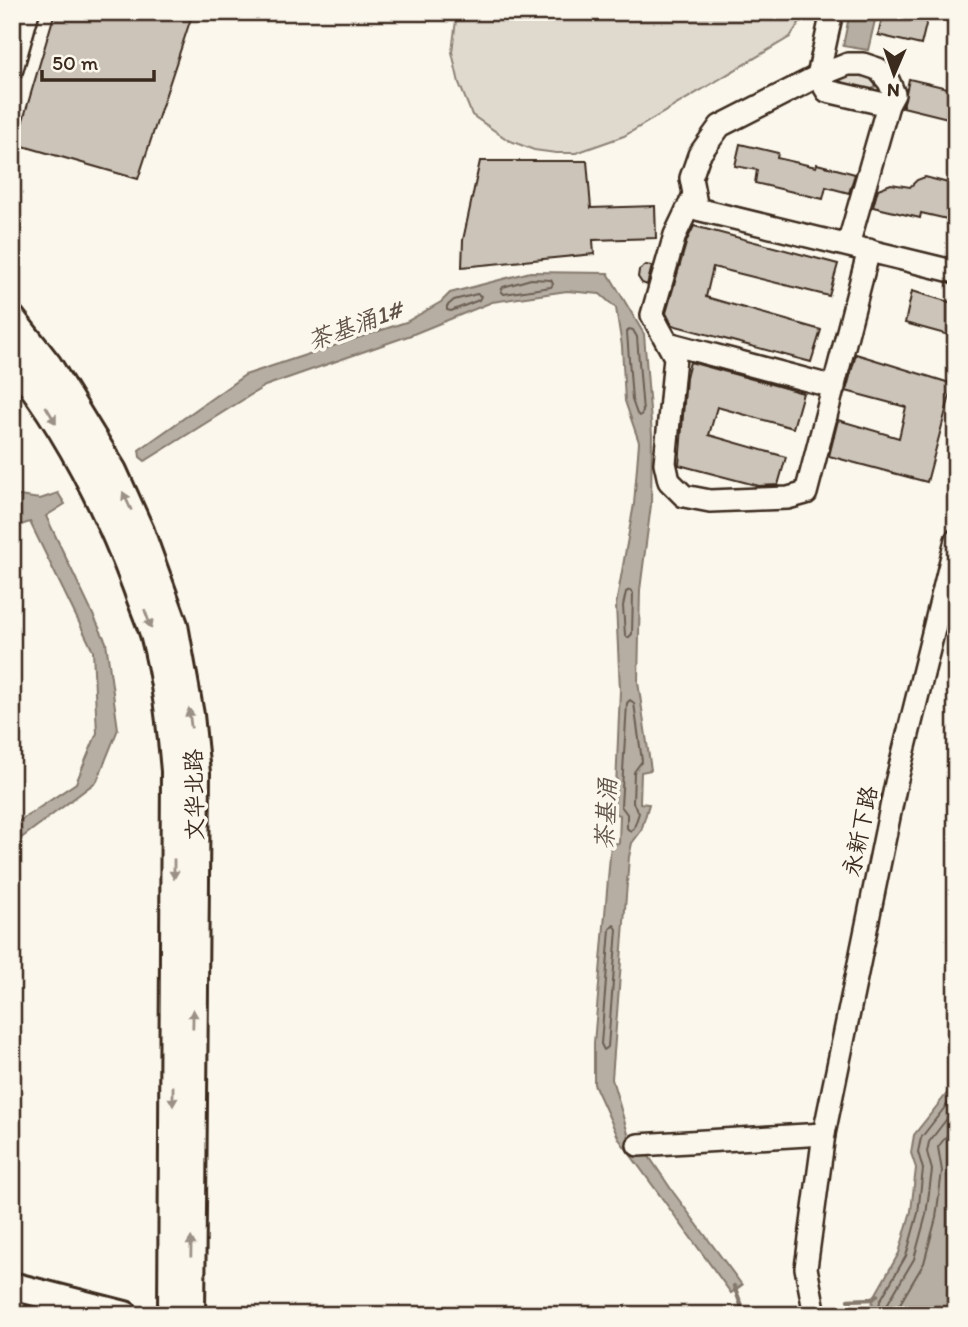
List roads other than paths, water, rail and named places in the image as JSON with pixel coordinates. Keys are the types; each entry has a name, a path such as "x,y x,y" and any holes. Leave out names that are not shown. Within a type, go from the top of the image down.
{"main road":[{"name":"文华北路","path":"12,319 48,365 113,471 140,531 174,625 190,715 196,773 181,1313"},
{"name":"文华北路","path":"12,359 32,383 92,481 119,539 154,634 170,717 175,771 181,1313"},
{"path":"12,1286 125,1315"}],"street":[{"path":"12,69 28,12"},
{"path":"832,12 818,76 827,91 888,105"},
{"path":"848,245 888,105 894,94 889,82 878,69 863,64 848,64 818,76 720,126 699,155 691,177 697,209 956,272"},
{"path":"694,195 675,235 652,315 676,357 665,463 669,481 684,496 710,501 788,498 806,493 869,250"},
{"path":"668,343 834,387"},
{"name":"永新下路","path":"816,1315 806,1268 824,1134 896,783 956,540"},
{"path":"638,1145 824,1134"}],"water":[{"path":"850,12 877,12 868,50 843,46"},
{"path":"530,272 608,273 644,334 652,435 651,505 640,590 638,682 651,770 641,772 640,803 649,804 641,831 632,843 629,857 612,1079 629,1137 648,1155 742,1285 731,1293 619,1139 594,1084 594,1043 611,844 619,843 620,815 613,813 620,690 616,605 634,504 639,442 625,401 622,346 616,308 600,294 567,291 492,302 411,335 265,386 145,461 140,457 139,450 245,375 406,322 441,302 450,293"},
{"path":"58,493 65,504 46,516 106,642 118,729 97,781 12,845 12,826 76,783 97,733 93,651 30,522 21,525 12,522 12,495 40,499"},
{"path":"956,1082 956,1315 871,1315 873,1299 899,1253 911,1211 916,1168 911,1153 914,1135"}],"waterway":[{"name":"茶基涌","path":"734,1286 745,1315"},
{"path":"848,1300 873,1299 877,1295"}],"water label":[{"name":"茶基涌1#","path":"355,325"}]}
